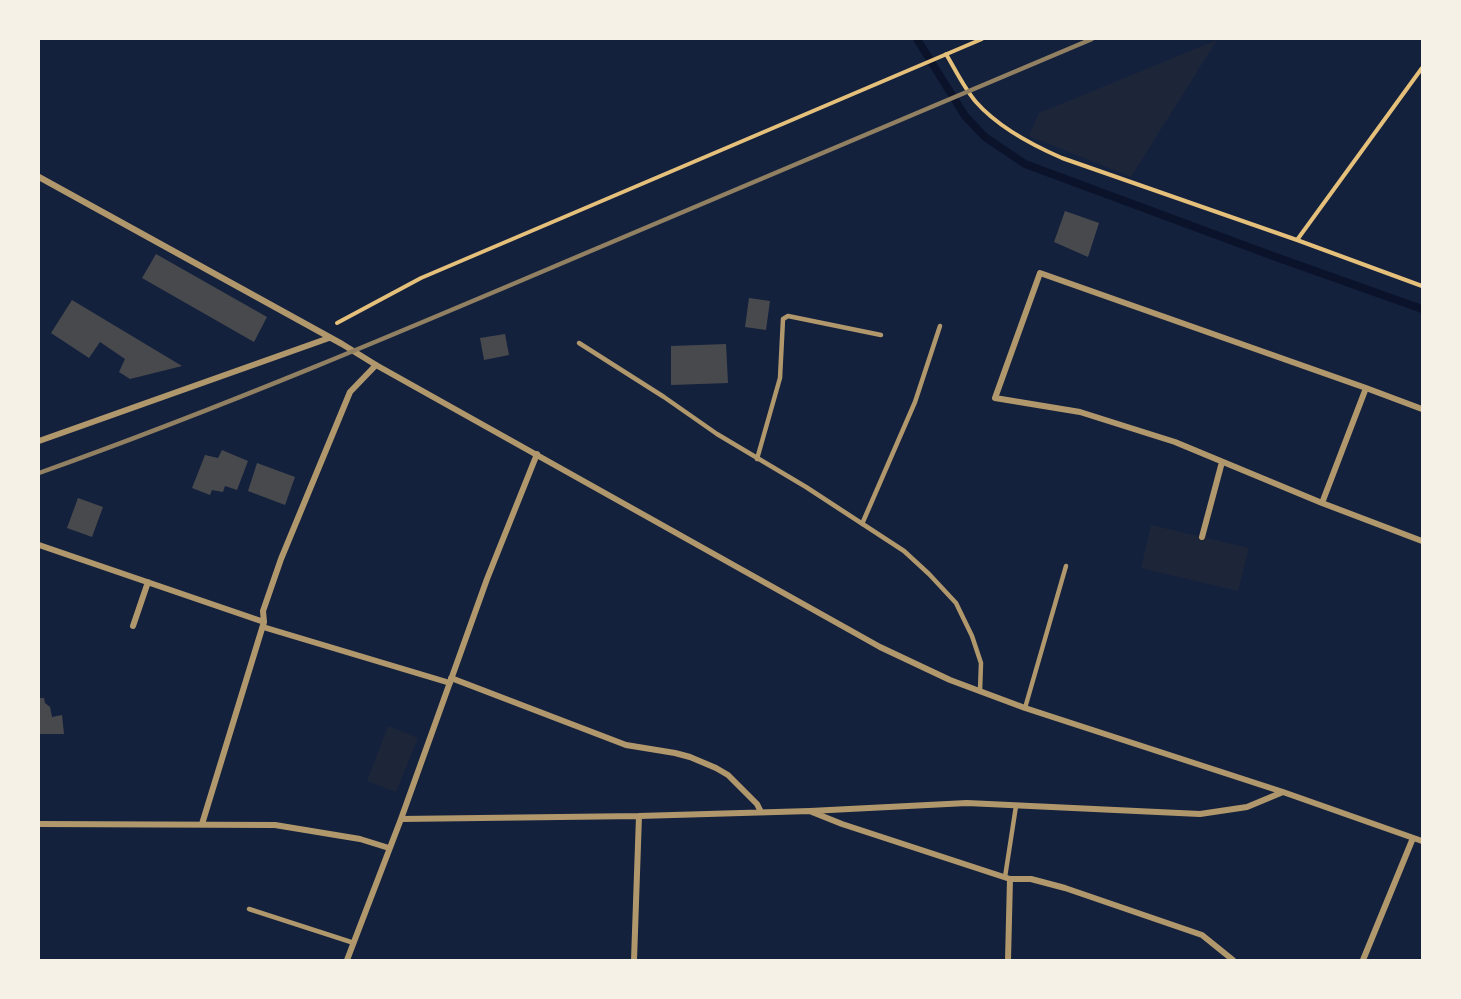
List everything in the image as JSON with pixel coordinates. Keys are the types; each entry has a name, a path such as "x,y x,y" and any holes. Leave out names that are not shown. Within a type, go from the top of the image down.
{"street":[{"path":"39,177 880,647 950,680 1026,708 1283,792 1422,841"},
{"path":"1422,409 1041,273 995,398 1080,412 1175,442 1322,503 1422,541"},
{"path":"39,441 330,338"},
{"path":"202,824 263,625 263,611 281,559 350,392 376,365"},
{"path":"1322,503 1366,388"},
{"path":"347,960 401,819 487,579 537,454"},
{"path":"1202,537 1222,462"},
{"path":"39,545 148,582 263,625 451,681 626,745 690,757 728,775 757,804 760,812"},
{"path":"133,626 148,582"},
{"path":"401,819 639,816 967,803 1200,814 1247,807 1283,792"},
{"path":"810,811 842,824 1007,878 1031,879 1065,888 1202,935 1233,960"},
{"path":"634,960 639,816"},
{"path":"39,824 275,825 360,839 390,848"},
{"path":"1363,960 1413,838"},
{"path":"1007,878 1008,960"}],"lane":[{"path":"757,459 780,378 783,318 788,316 881,335"},
{"path":"862,524 915,402 940,327"},
{"path":"579,343 717,434 806,487 904,552 956,603 972,636 981,663 980,691"},
{"path":"1026,708 1066,566"},
{"path":"1007,878 1016,806"},
{"path":"249,909 354,943"}],"path":[{"path":"321,333 346,317 421,278 982,39"},
{"path":"946,54 975,101 992,117 1035,146 1062,158 1422,286"},
{"path":"1297,240 1422,68"}],"shaded area":[{"path":"1217,40 1131,177 1029,136 1039,113"},
{"path":"1151,525 1249,548 1238,591 1141,568"},
{"path":"388,726 418,738 396,792 367,781"}],"building":[{"path":"1065,211 1099,223 1088,257 1054,242"},
{"path":"156,254 267,317 254,342 142,278"},
{"path":"749,298 770,301 766,330 745,327"},
{"path":"72,300 182,366 130,379 119,372 125,359 100,342 89,358 51,333"},
{"path":"505,334 509,355 484,360 480,338"},
{"path":"726,344 728,383 671,385 671,346"},
{"path":"222,450 248,461 237,490 225,486 223,492 212,490 210,495 192,488 205,455 218,458"},
{"path":"257,463 295,477 285,505 248,491"},
{"path":"78,498 103,507 92,537 67,528"},
{"path":"39,698 44,698 45,703 50,707 52,717 62,715 64,734 39,734"}],"waterway":[{"path":"917,39 965,116 985,137 1025,164 1422,309"}],"railway":[{"path":"39,473 177,422 382,339 1092,39"}]}
